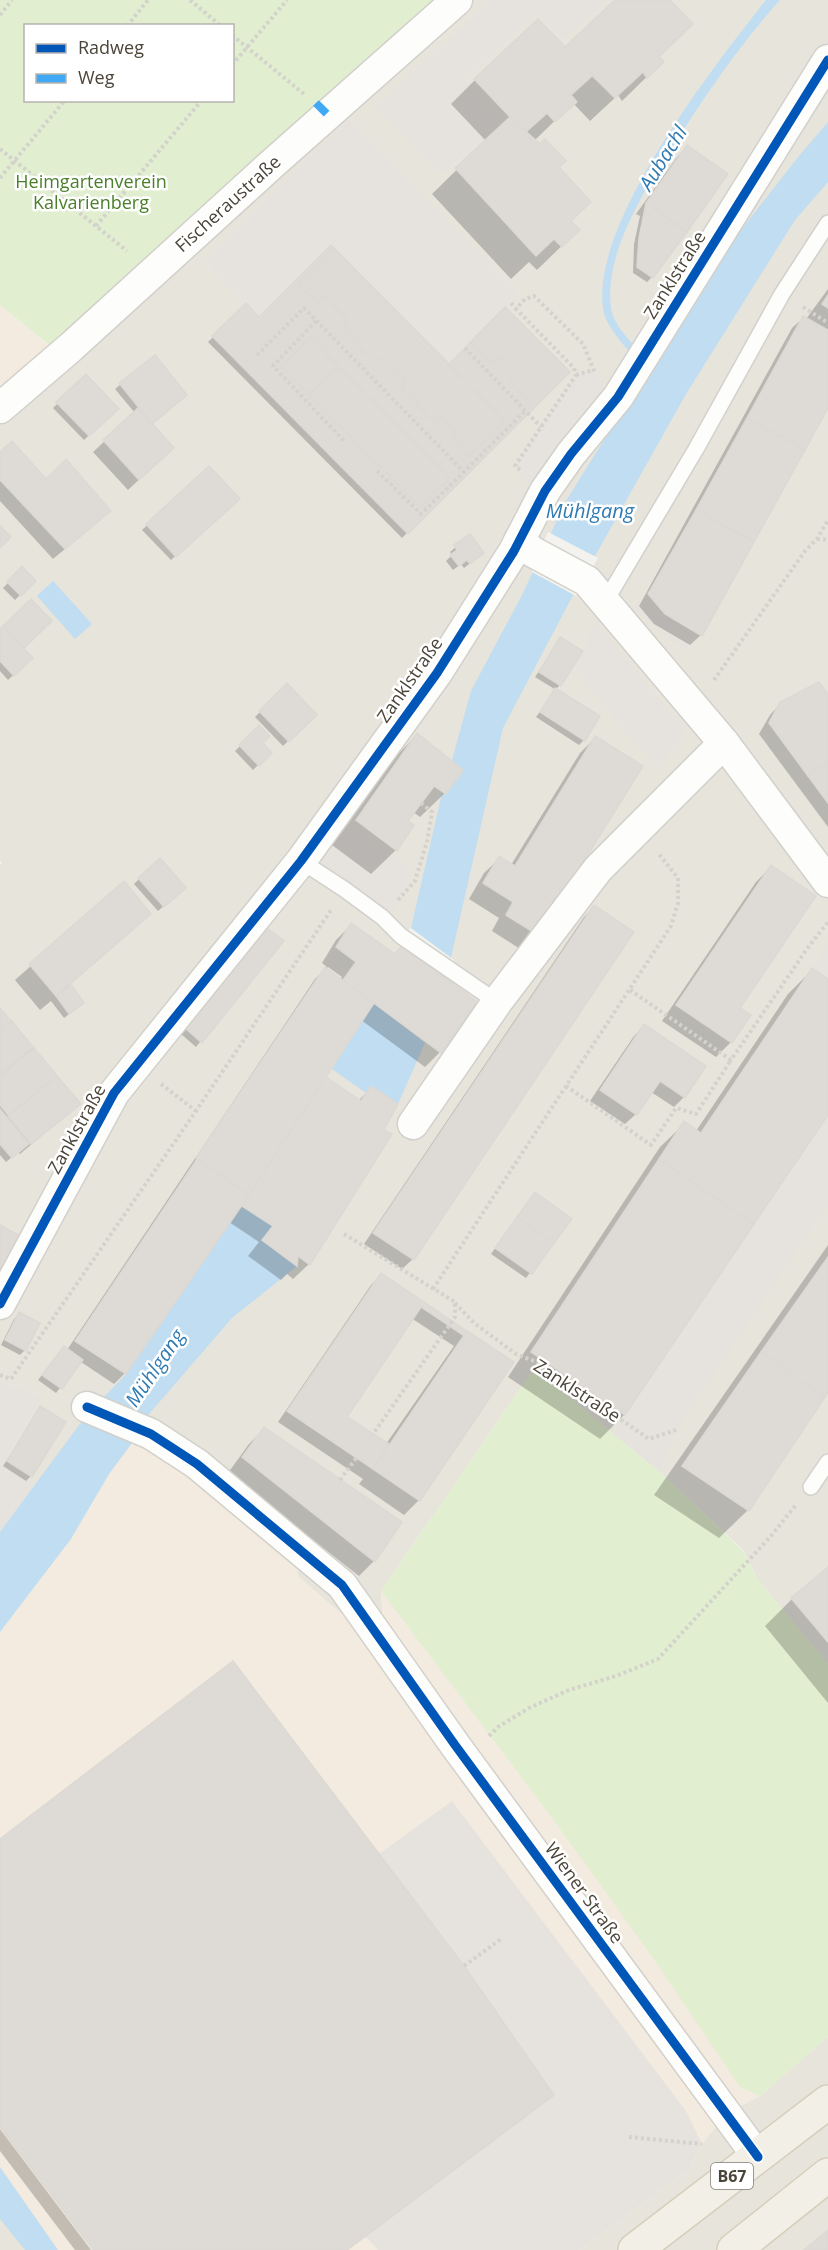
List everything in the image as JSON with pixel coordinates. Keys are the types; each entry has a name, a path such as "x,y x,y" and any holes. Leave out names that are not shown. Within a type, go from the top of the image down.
{"main road":[{"name":"B67","path":"635,2250 828,2102"},
{"path":"734,2250 828,2175"}],"street":[{"name":"Fischeraustraße","path":"0,408 457,0"},
{"name":"Zanklstraße","path":"0,1304 114,1093 301,861 526,547 545,491 571,454 618,398 828,60"},
{"path":"526,547 596,591 724,744 828,882"},
{"path":"413,1124 496,1002 598,869 724,744"},
{"name":"Wiener Straße","path":"87,1407 151,1434 197,1464 342,1585 469,1763 758,2157"}],"lane":[{"path":"596,591 696,449 782,294 828,223"},
{"path":"301,861 344,889 382,917 401,936 496,1002"},
{"path":"812,1487 828,1463"}],"path":[{"path":"0,15 12,0"},
{"path":"129,24 148,0"},
{"path":"190,0 219,24"},
{"path":"234,63 286,0"},
{"path":"234,37 308,97"},
{"path":"0,178 63,102"},
{"path":"96,226 200,102"},
{"path":"0,149 128,252"},
{"path":"516,309 525,299 534,296 583,344 593,370 618,398"},
{"path":"511,303 574,368 576,375"},
{"path":"257,355 304,308 464,472"},
{"path":"316,321 273,366 346,443"},
{"path":"465,348 541,427 576,375 593,370"},
{"path":"377,471 421,514 525,411"},
{"path":"692,706 725,667 805,550 817,539 828,520"},
{"path":"817,539 828,540"},
{"path":"382,917 415,881 427,842 432,812 421,803"},
{"path":"433,1289 671,926 678,903 678,878 637,830"},
{"path":"0,1375 11,1379 196,1111 344,889"},
{"path":"566,1086 651,1144 676,1108 696,1114 809,946 828,922"},
{"path":"630,990 731,1060"},
{"path":"137,1064 196,1111"},
{"path":"373,1434 455,1317 455,1302"},
{"path":"340,1480 357,1457"},
{"path":"469,1763 498,1726 529,1708 569,1690 616,1676 658,1659 771,1536 812,1487"},
{"path":"464,1966 501,1939"},
{"path":"629,2137 702,2144"}],"shaded area":[{"path":"444,0 828,0 828,1664 758,1580 743,1550 660,1472 534,1369 381,1591 385,1647 338,1611 135,1439 0,1632 0,865 2,863 0,861 0,423"},
{"path":"490,0 606,0 563,40 536,12 465,79 501,118 441,175 376,107"},
{"path":"349,119 519,294 449,364 334,249 259,317 204,261"},
{"path":"0,305 67,361 0,423"},
{"path":"593,370 618,397 533,494 515,466 576,375"},
{"path":"644,597 692,637 685,651 634,608"},
{"path":"595,623 684,730 683,737 658,768 575,671"},
{"path":"350,823 412,870 388,922 315,870"},
{"path":"828,944 828,979 812,968"},
{"path":"828,1115 828,1205 676,1430 660,1472 614,1434"},
{"path":"0,1383 41,1397 2,1463 33,1487 0,1532"},
{"path":"135,1439 299,1538 298,1576 338,1611 385,1646 381,1591 536,1796 828,1664 828,2037 760,2096 726,2113 702,2144 690,2168 580,2250 58,2250 0,2167 0,1632 71,1539 109,1474"},
{"path":"452,1801 686,2111 702,2144 690,2168 580,2250 378,2250 365,2236 464,1966 379,1854"},
{"path":"828,2037 828,2250 580,2250 690,2168 702,2144 726,2113 760,2096"},
{"path":"0,2167 58,2250 0,2250"}],"green space":[{"name":"Heimgartenverein Kalvarienberg","path":"0,0 444,0 54,349 0,305"},
{"path":"534,1369 660,1472 743,1551 758,1580 828,1664 828,2037 760,2096 740,2087 653,1958 555,1822 381,1591"}],"water":[{"name":"Mühlgang","path":"766,0 780,0 741,47 706,95 645,191 622,238 611,285 611,308 620,329 648,360 685,301 828,122 828,182 795,220 686,394 571,599 503,728 448,971 426,963 402,945 411,928 442,793 444,795 463,770 452,760 471,691 522,595 566,501 627,403 644,367 613,332 603,308 604,273 616,233 660,147 688,104"},
{"path":"53,581 92,624 75,639 37,596"},
{"path":"374,1003 425,1043 398,1104 371,1086 366,1093 332,1069"},
{"name":"Mühlgang","path":"242,1206 273,1226 262,1240 297,1266 232,1318 144,1420 135,1439 109,1474 71,1539 0,1632 0,1532 85,1417 126,1374"},
{"path":"0,2167 58,2250 25,2250 0,2219"}],"pier":[{"path":"548,532 598,558 576,596 532,572 533,564"},
{"path":"411,928 454,960 448,979 403,945 400,948 399,944 405,933"}],"building":[{"path":"615,0 670,0 693,24 659,57 664,62 647,78 643,72 615,98 564,48"},
{"path":"538,19 593,75 571,95 577,102 555,122 547,113 527,131 510,117 474,79"},
{"path":"510,117 540,144 545,139 566,161 559,167 591,202 571,221 580,230 562,247 554,239 536,256 455,168"},
{"path":"687,145 728,174 687,232 646,203"},
{"path":"646,203 687,232 653,278 637,267 639,238"},
{"path":"331,245 449,364 505,307 570,372 408,534 212,336 246,303 259,317"},
{"path":"333,248 505,421 469,456 452,438 458,432 439,415 433,421 401,387 407,381 383,356 376,364 342,328 348,321 325,296 318,304 298,284"},
{"path":"828,295 828,308 822,304"},
{"path":"505,307 565,367 530,402 509,380 516,374 499,356 491,364 471,342"},
{"path":"803,316 828,330 828,408 805,450 747,418"},
{"path":"311,337 339,367 309,395 281,366"},
{"path":"155,355 187,395 152,424 119,383"},
{"path":"339,367 450,478 420,507 309,395"},
{"path":"86,374 119,409 89,436 56,402"},
{"path":"138,408 174,448 139,480 103,440"},
{"path":"747,418 805,450 754,542 696,510"},
{"path":"12,441 46,479 66,459 111,511 65,549 0,480 0,452"},
{"path":"209,466 240,499 176,557 146,524"},
{"path":"696,510 754,542 702,636 665,614 648,594"},
{"path":"0,526 11,537 0,548"},
{"path":"470,534 484,553 470,564 467,560 459,566 450,555 457,550 454,545"},
{"path":"22,566 36,581 21,596 7,582"},
{"path":"31,599 52,621 24,648 3,626"},
{"path":"3,626 33,658 14,676 0,661 0,629"},
{"path":"560,637 583,651 561,686 539,672"},
{"path":"819,682 828,694 828,761 808,776 769,723 780,702"},
{"path":"287,683 317,715 289,742 259,711"},
{"path":"555,688 600,716 585,741 540,712"},
{"path":"259,725 270,736 263,743 272,753 259,766 239,745"},
{"path":"417,733 463,770 446,794 434,786 408,821 414,825 397,851 356,820"},
{"path":"595,736 643,766 538,935 506,915 513,902 483,883 499,856 515,866"},
{"path":"828,761 828,803 808,776"},
{"path":"160,858 186,888 164,907 138,878"},
{"path":"771,865 816,896 740,1008 751,1015 732,1043 676,1005"},
{"path":"124,881 151,914 56,996 29,964"},
{"path":"594,905 634,932 414,1260 373,1233"},
{"path":"351,923 395,954 402,945 477,1002 441,1053 343,980 356,962 336,947"},
{"path":"267,928 284,941 202,1043 185,1028"},
{"path":"325,967 374,1003 249,1195 196,1158"},
{"path":"812,968 828,979 828,1115 754,1224 659,1159 684,1121 701,1133"},
{"path":"71,985 84,1003 69,1014 56,996"},
{"path":"0,1008 9,1019 0,1027"},
{"path":"11,1020 33,1047 0,1075 0,1029"},
{"path":"644,1024 706,1066 685,1098 660,1081 637,1115 600,1090"},
{"path":"34,1048 57,1076 8,1115 0,1105 0,1076"},
{"path":"57,1076 81,1104 31,1144 8,1116"},
{"path":"326,1077 361,1101 371,1086 398,1104 384,1130 392,1134 310,1265 298,1256 297,1266 262,1240 273,1226 242,1206"},
{"path":"0,1109 29,1144 12,1158 0,1144"},
{"path":"197,1159 249,1195 126,1374 75,1341"},
{"path":"659,1159 754,1224 625,1415 531,1352"},
{"path":"535,1192 572,1219 554,1243 517,1217"},
{"path":"517,1217 554,1243 532,1274 495,1248"},
{"path":"0,1225 20,1236 0,1272"},
{"path":"828,1257 828,1392 825,1397 761,1352"},
{"path":"381,1273 467,1331 463,1335 421,1307 347,1417 389,1444 373,1469 287,1411"},
{"path":"19,1312 40,1323 26,1351 5,1340"},
{"path":"467,1331 514,1362 420,1501 373,1469"},
{"path":"64,1346 83,1360 62,1389 42,1375"},
{"path":"761,1352 825,1397 749,1511 682,1466"},
{"path":"40,1406 66,1422 32,1477 7,1461"},
{"path":"264,1427 402,1522 375,1562 242,1457"},
{"path":"828,1567 828,1642 791,1598"},
{"path":"233,1661 464,1966 554,2095 347,2250 93,2250 0,2127 0,1839"},
{"path":"828,2230 828,2250 804,2250"}],"marked path":[{"path":"316,103 328,115"}],"cycle path":[{"path":"0,1304 114,1093 301,861 437,673 514,551 545,491 571,454 618,397 828,60"},
{"path":"87,1407 151,1434 197,1464 342,1585 455,1745 758,2157"}],"water label":[{"name":"Aubachl","path":"663,158"}]}
